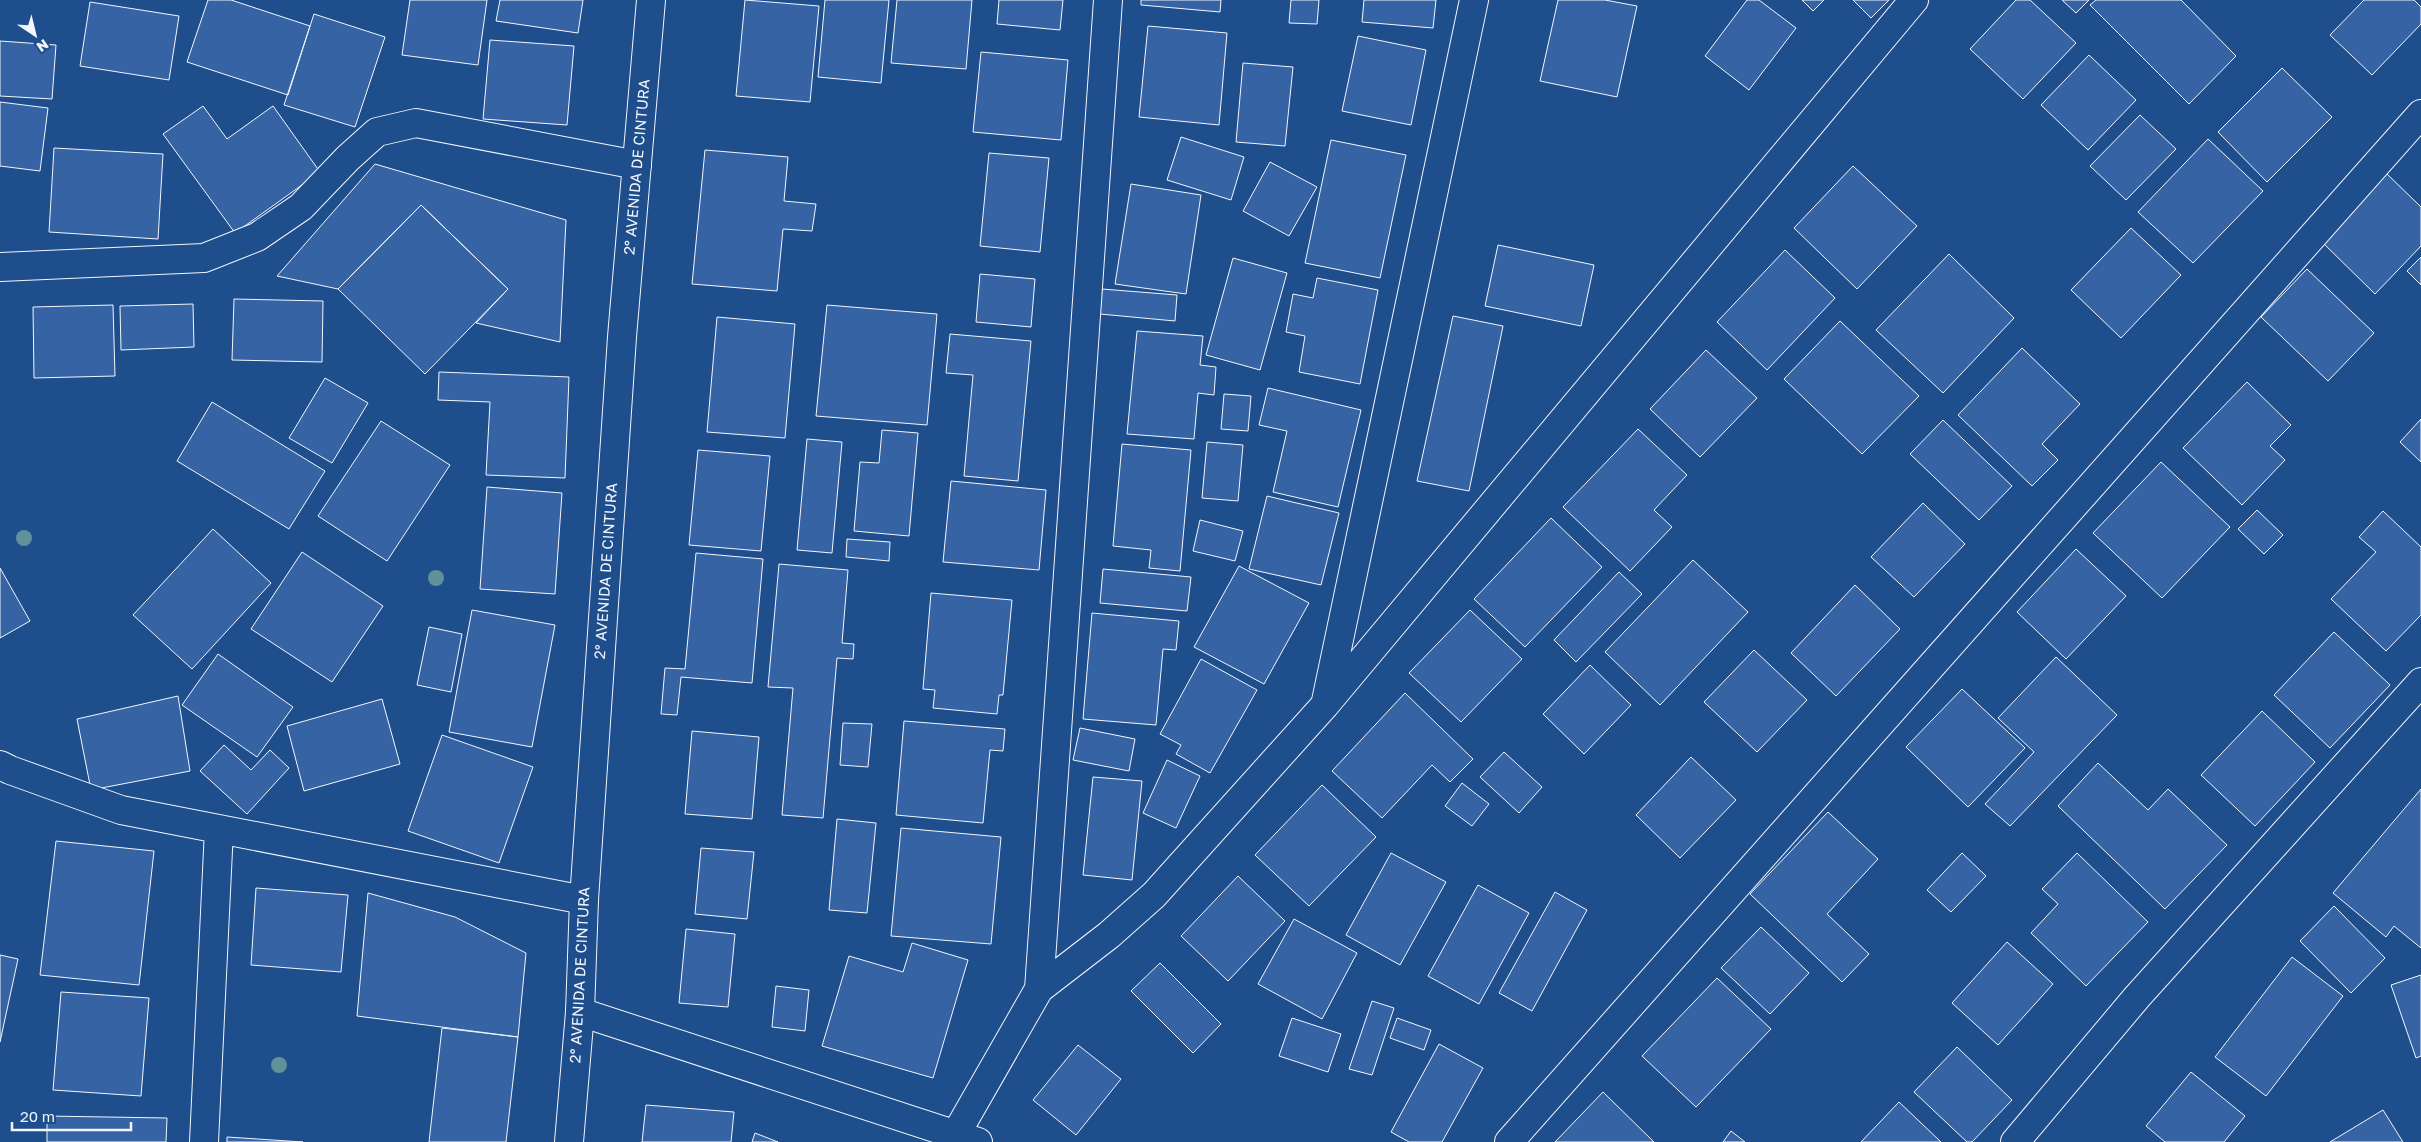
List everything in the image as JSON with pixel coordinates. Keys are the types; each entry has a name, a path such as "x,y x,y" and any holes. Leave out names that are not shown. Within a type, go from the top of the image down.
{"street":[{"name":"2° AVENIDA DE CINTURA","path":"569,1142 580,1012 584,900 622,337 652,0"},
{"path":"580,1012 967,1138 1040,989 1108,0"},
{"path":"1325,705 1474,0"},
{"path":"1040,989 1154,895 1325,705 1914,0"},
{"path":"1509,1142 2421,114"},
{"path":"0,267 204,258 257,237 300,207 348,158 378,132 416,123 637,165"},
{"path":"2015,1142 2137,997 2421,682"},
{"path":"0,764 10,770 121,810 584,900"},
{"path":"204,1142 219,829"}],"building":[{"path":"208,0 231,0 310,26 288,95 187,62"},
{"path":"410,0 487,0 478,65 402,55"},
{"path":"500,0 583,0 578,33 496,21"},
{"path":"745,0 819,6 810,102 736,96"},
{"path":"825,0 889,0 881,83 818,77"},
{"path":"897,0 972,0 966,69 891,63"},
{"path":"999,0 1063,0 1060,30 997,24"},
{"path":"1141,0 1221,0 1220,12 1141,5"},
{"path":"1291,0 1319,0 1317,24 1289,23"},
{"path":"1364,0 1436,0 1433,28 1362,22"},
{"path":"1558,0 1605,0 1637,6 1617,97 1540,81"},
{"path":"1747,0 1759,0 1796,28 1749,90 1705,56"},
{"path":"1802,0 1824,0 1813,11"},
{"path":"1853,0 1889,0 1871,18"},
{"path":"2016,0 2030,0 2076,43 2023,99 1970,49"},
{"path":"2062,0 2089,0 2076,13"},
{"path":"2096,0 2181,0 2236,56 2189,104 2090,5"},
{"path":"2364,0 2414,0 2421,7 2421,24 2372,75 2330,35"},
{"path":"90,2 179,16 169,80 80,66"},
{"path":"314,14 385,37 355,127 284,105"},
{"path":"1148,26 1227,33 1219,125 1139,117"},
{"path":"1358,36 1426,50 1411,125 1342,111"},
{"path":"490,40 574,46 567,125 483,119"},
{"path":"0,41 56,45 52,99 0,96"},
{"path":"981,52 1068,60 1061,140 973,132"},
{"path":"2089,55 2136,100 2088,150 2041,105"},
{"path":"1243,63 1293,67 1285,146 1236,142"},
{"path":"2282,68 2332,117 2267,182 2218,132"},
{"path":"0,102 48,108 40,171 0,166"},
{"path":"203,106 227,139 273,106 320,172 235,233 163,134"},
{"path":"2140,115 2176,149 2126,200 2090,166"},
{"path":"1181,137 1244,157 1231,200 1167,180"},
{"path":"2208,139 2263,191 2193,263 2138,212"},
{"path":"1331,140 1406,155 1380,278 1305,263"},
{"path":"54,148 163,154 158,239 49,232"},
{"path":"705,150 788,157 784,201 816,204 812,231 783,229 777,291 692,284"},
{"path":"989,153 1049,158 1040,252 980,246"},
{"path":"1270,162 1317,187 1289,236 1243,211"},
{"path":"375,164 566,220 560,342 476,323 508,289 421,205 338,289 277,276"},
{"path":"1853,166 1917,226 1857,289 1794,228"},
{"path":"2385,172 2421,207 2421,246 2375,294 2320,240"},
{"path":"1131,184 1201,195 1186,294 1115,284"},
{"path":"421,205 508,289 425,374 338,289"},
{"path":"2131,228 2181,275 2121,338 2071,290"},
{"path":"1498,245 1594,265 1581,326 1485,306"},
{"path":"1785,250 1835,298 1767,370 1717,322"},
{"path":"1949,254 2014,318 1943,393 1876,330"},
{"path":"2421,257 2421,285 2407,271"},
{"path":"1233,258 1287,273 1260,370 1206,355"},
{"path":"2307,269 2374,333 2328,381 2261,317"},
{"path":"980,274 1035,279 1031,327 976,322"},
{"path":"1317,278 1378,290 1360,384 1299,372 1305,336 1286,332 1293,294 1313,298"},
{"path":"1102,289 1177,295 1175,321 1100,314"},
{"path":"234,299 323,301 322,362 232,360"},
{"path":"193,304 194,347 121,350 120,306"},
{"path":"113,305 115,376 34,378 33,307"},
{"path":"827,305 937,314 927,425 816,416"},
{"path":"1453,316 1503,326 1469,491 1417,481"},
{"path":"717,317 795,324 785,438 707,432"},
{"path":"1840,321 1919,396 1862,454 1784,379"},
{"path":"1137,331 1203,336 1200,365 1216,367 1214,395 1198,393 1194,439 1127,434"},
{"path":"950,334 1031,341 1018,481 964,476 973,375 946,373"},
{"path":"2022,348 2080,404 2042,444 2058,460 2032,486 1958,415"},
{"path":"1706,350 1757,398 1700,457 1650,409"},
{"path":"439,372 569,377 565,478 486,475 490,402 438,400"},
{"path":"325,378 368,403 332,463 289,438"},
{"path":"2247,382 2291,425 2270,446 2285,460 2242,505 2183,448"},
{"path":"1268,388 1361,410 1338,507 1273,492 1287,431 1259,425"},
{"path":"1224,394 1251,396 1248,431 1221,429"},
{"path":"212,402 325,471 289,529 177,461"},
{"path":"2421,419 2421,462 2400,442"},
{"path":"1943,420 2012,486 1979,520 1910,454"},
{"path":"381,421 450,465 387,561 318,516"},
{"path":"1638,429 1687,475 1654,510 1672,527 1630,571 1563,507"},
{"path":"882,430 918,433 909,536 854,531 860,462 879,463"},
{"path":"807,439 842,442 832,553 797,550"},
{"path":"1207,442 1243,445 1238,501 1202,498"},
{"path":"1122,444 1191,450 1180,571 1149,568 1151,550 1113,546"},
{"path":"698,450 770,456 761,551 689,545"},
{"path":"2161,462 2230,527 2162,598 2093,533"},
{"path":"951,481 1046,490 1039,570 943,562"},
{"path":"487,487 562,493 555,594 480,589"},
{"path":"1267,496 1339,513 1321,585 1249,569"},
{"path":"1923,503 1965,544 1914,597 1871,557"},
{"path":"2257,510 2283,535 2264,554 2238,529"},
{"path":"2383,511 2421,547 2421,615 2386,651 2331,599 2376,552 2359,537"},
{"path":"1551,518 1602,567 1525,647 1474,599"},
{"path":"1200,520 1243,531 1235,561 1193,551"},
{"path":"213,529 271,583 192,669 133,615"},
{"path":"847,539 890,542 889,561 846,557"},
{"path":"2076,549 2126,596 2066,659 2017,612"},
{"path":"302,552 383,606 332,682 251,629"},
{"path":"696,553 763,559 752,683 681,677 677,715 661,714 665,668 685,669"},
{"path":"1693,560 1748,612 1660,705 1605,652"},
{"path":"779,564 848,570 842,643 854,644 853,659 837,658 823,818 782,815 793,688 768,687"},
{"path":"1239,566 1309,603 1264,684 1194,647"},
{"path":"0,568 30,621 0,638"},
{"path":"1103,569 1191,577 1187,611 1100,603"},
{"path":"1619,572 1642,594 1576,662 1554,640"},
{"path":"1855,585 1900,629 1836,696 1791,653"},
{"path":"931,593 1012,600 1003,695 999,695 997,714 933,708 935,690 923,689"},
{"path":"472,610 555,625 532,747 449,732"},
{"path":"1470,610 1522,659 1461,722 1409,673"},
{"path":"1092,613 1179,621 1176,650 1163,649 1156,725 1083,719"},
{"path":"429,627 462,634 451,692 417,685"},
{"path":"2334,632 2390,685 2330,748 2274,695"},
{"path":"1754,650 1807,700 1757,752 1704,702"},
{"path":"218,654 293,707 257,757 182,705"},
{"path":"2056,657 2117,715 2010,826 1985,804 2034,752 1998,718"},
{"path":"1201,659 1257,690 1210,773 1176,754 1181,745 1160,734"},
{"path":"1590,665 1631,705 1584,754 1543,714"},
{"path":"1962,689 2025,748 1968,807 1906,747"},
{"path":"1405,693 1473,759 1450,782 1432,765 1382,818 1332,771"},
{"path":"178,696 190,771 91,790 77,719"},
{"path":"382,699 400,764 304,791 287,726"},
{"path":"2262,711 2315,762 2255,826 2201,775"},
{"path":"904,721 1005,729 1003,751 990,750 983,823 896,815"},
{"path":"843,723 872,724 868,767 840,765"},
{"path":"1080,728 1135,739 1129,771 1073,760"},
{"path":"692,731 759,737 752,819 685,814"},
{"path":"442,735 533,767 499,863 408,831"},
{"path":"224,745 251,770 270,750 289,768 247,814 200,771"},
{"path":"1504,752 1542,787 1519,813 1480,777"},
{"path":"1691,757 1736,800 1680,858 1636,815"},
{"path":"1167,760 1200,776 1176,828 1143,813"},
{"path":"2098,763 2148,810 2168,789 2227,845 2165,909 2058,806"},
{"path":"1093,777 1142,781 1132,880 1083,875"},
{"path":"1462,783 1489,804 1472,826 1445,806"},
{"path":"1322,785 1376,837 1309,906 1255,855"},
{"path":"2421,789 2421,948 2394,926 2386,937 2333,893"},
{"path":"1828,812 1878,859 1827,914 1869,954 1842,982 1750,894"},
{"path":"837,819 876,823 867,913 829,910"},
{"path":"901,828 1001,837 991,944 891,936"},
{"path":"56,841 154,851 139,985 40,975"},
{"path":"701,848 754,852 747,919 695,914"},
{"path":"1391,853 1446,882 1400,965 1346,935"},
{"path":"1962,853 1986,876 1951,912 1927,890"},
{"path":"2077,853 2148,922 2086,986 2031,933 2058,904 2042,889"},
{"path":"1238,876 1285,921 1228,981 1181,936"},
{"path":"1478,885 1529,913 1479,1004 1428,976"},
{"path":"256,888 348,895 341,972 251,965"},
{"path":"1555,892 1587,910 1532,1011 1499,993"},
{"path":"368,893 455,917 526,953 518,1037 357,1016"},
{"path":"2334,906 2385,958 2351,993 2300,941"},
{"path":"1294,919 1357,953 1322,1019 1258,984"},
{"path":"1761,927 1809,973 1770,1014 1721,968"},
{"path":"686,929 735,934 728,1007 679,1003"},
{"path":"2007,942 2053,984 1998,1045 1952,1003"},
{"path":"912,943 968,960 933,1078 822,1046 849,956 903,972"},
{"path":"0,955 18,959 0,1042"},
{"path":"2292,957 2343,996 2266,1096 2215,1057"},
{"path":"1160,963 1221,1024 1193,1053 1131,991"},
{"path":"2421,975 2421,1056 2416,1058 2391,985"},
{"path":"1717,978 1771,1029 1696,1107 1642,1056"},
{"path":"776,986 809,990 805,1031 772,1027"},
{"path":"61,992 149,998 141,1096 53,1090"},
{"path":"1372,1001 1394,1008 1372,1075 1349,1069"},
{"path":"1292,1018 1341,1034 1328,1072 1279,1056"},
{"path":"1397,1018 1431,1030 1424,1050 1390,1038"},
{"path":"442,1028 518,1037 506,1142 429,1142"},
{"path":"1439,1044 1483,1068 1442,1142 1409,1142 1391,1132"},
{"path":"1078,1045 1121,1079 1076,1135 1033,1100"},
{"path":"1957,1047 2012,1100 1972,1142 1967,1142 1914,1092"},
{"path":"2191,1072 2245,1116 2224,1142 2165,1142 2146,1126"},
{"path":"1603,1092 1654,1142 1555,1142"},
{"path":"1899,1102 1941,1142 1861,1142"},
{"path":"646,1105 734,1112 731,1142 642,1142"},
{"path":"2383,1110 2403,1142 2330,1142"},
{"path":"47,1116 167,1118 166,1142 47,1142"},
{"path":"1731,1131 1745,1142 1723,1142"},
{"path":"755,1133 778,1142 752,1142"},
{"path":"227,1137 303,1142 227,1142"}]}
